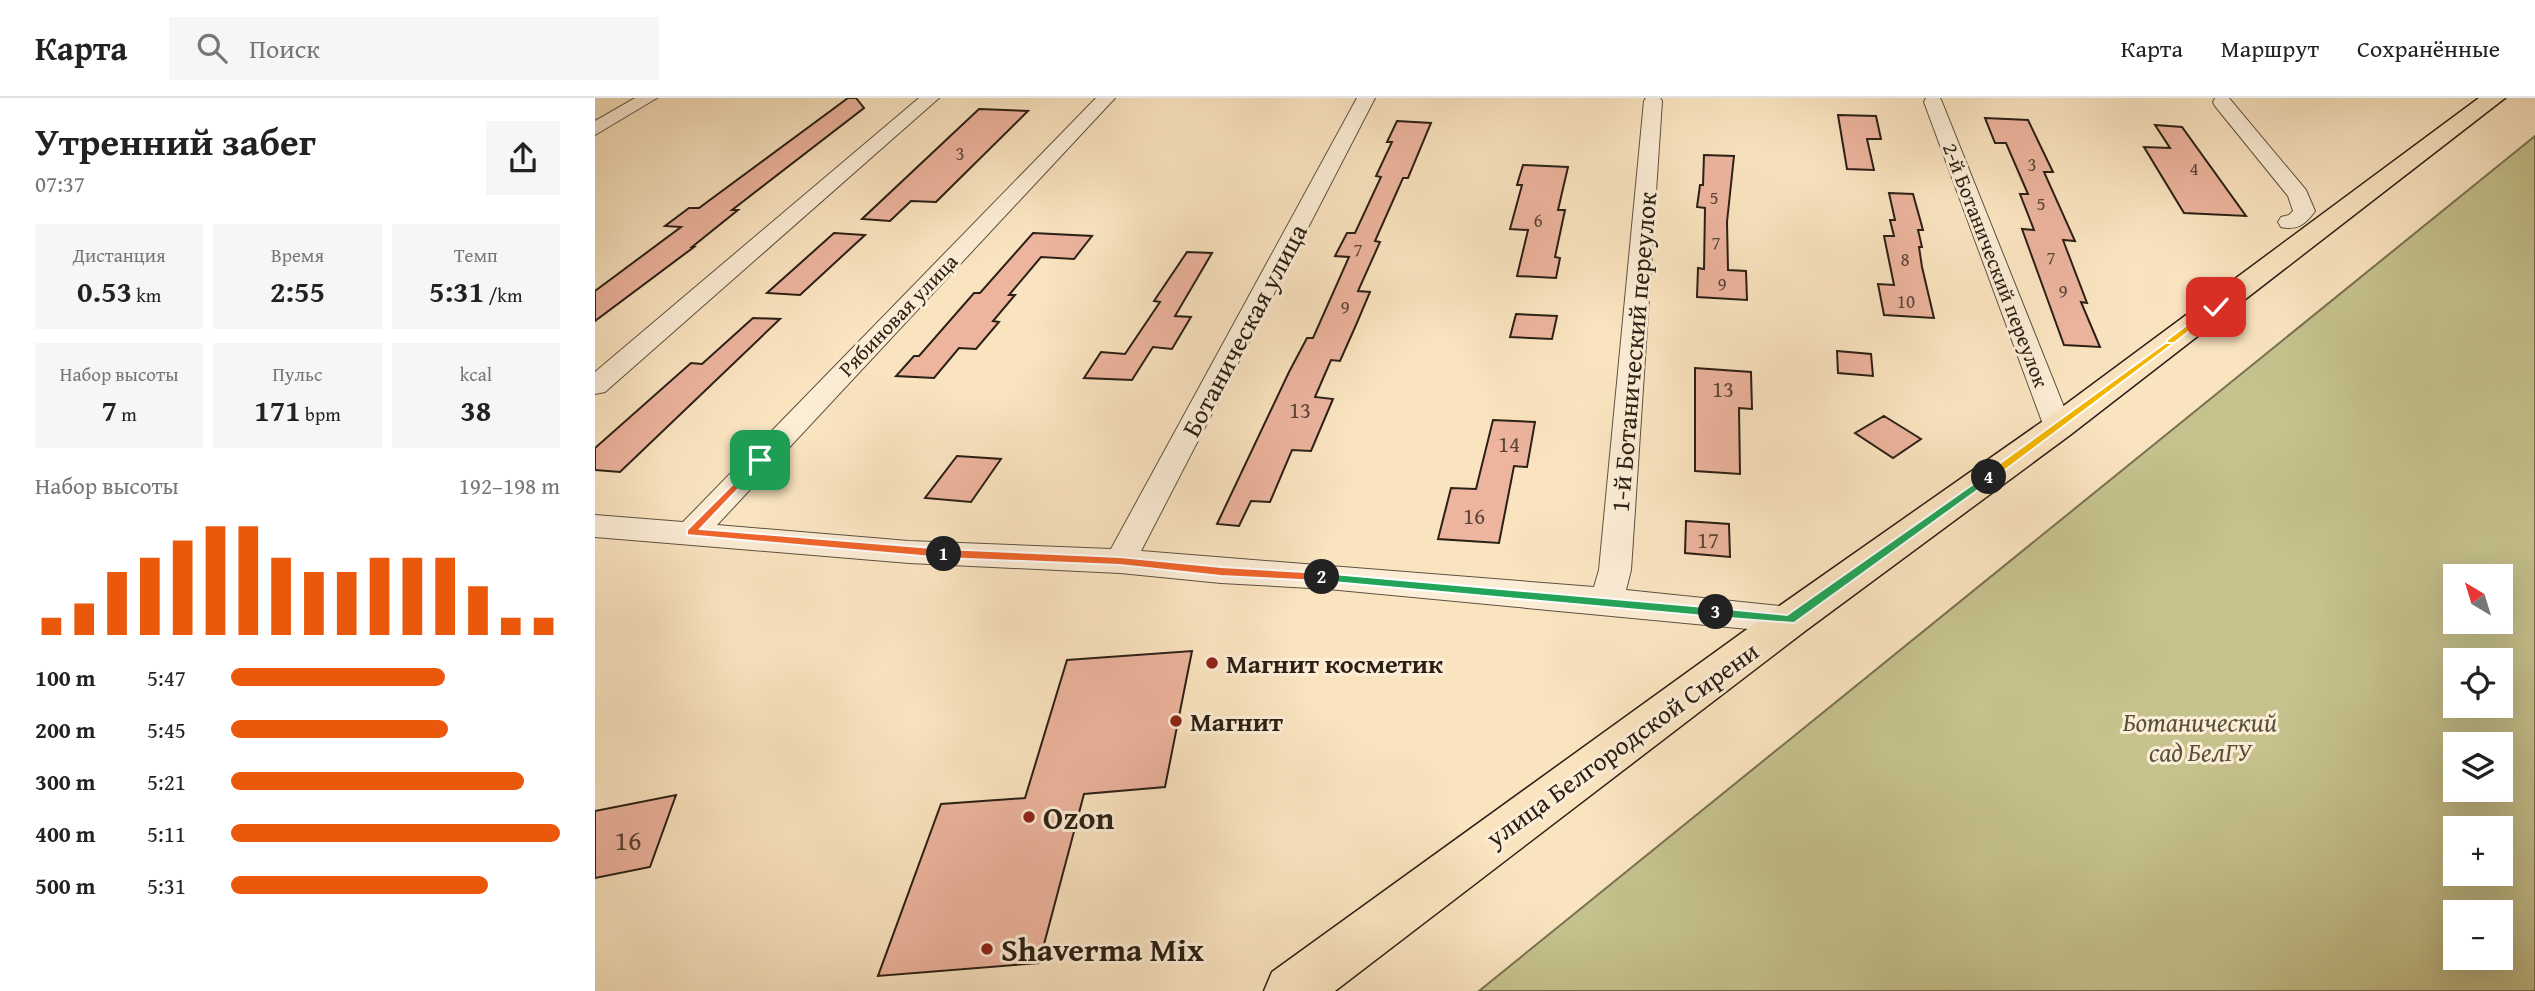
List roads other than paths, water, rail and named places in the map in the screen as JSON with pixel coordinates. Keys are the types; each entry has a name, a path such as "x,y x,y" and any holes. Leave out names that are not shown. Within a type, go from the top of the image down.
{"main road":[{"name":"улица Белгородской Сирени","path":"1291,991 1790,620 2058,427 2494,98"}],"street":[{"path":"595,129 648,98"},
{"path":"595,386 930,98"},
{"name":"Рябиновая улица","path":"691,533 1106,98"},
{"name":"Ботаническая улица","path":"1120,561 1366,98"},
{"name":"1-й Ботанический переулок","path":"1607,601 1615,570 1653,101"},
{"name":"2-й Ботанический переулок","path":"1933,102 2058,427"},
{"path":"2222,102 2298,194 2304,211 2297,220 2289,222"},
{"path":"595,526 909,552 1120,561 1607,601 1790,620"}],"place":[{"name":"Магнит косметик","path":"1212,663"},
{"name":"Магнит","path":"1176,721"},
{"name":"Ozon","path":"1029,817"},
{"name":"Shaverma Mix","path":"987,949"}],"park label":[{"name":"Ботанический сад БелГУ","path":"2200,736"}]}
